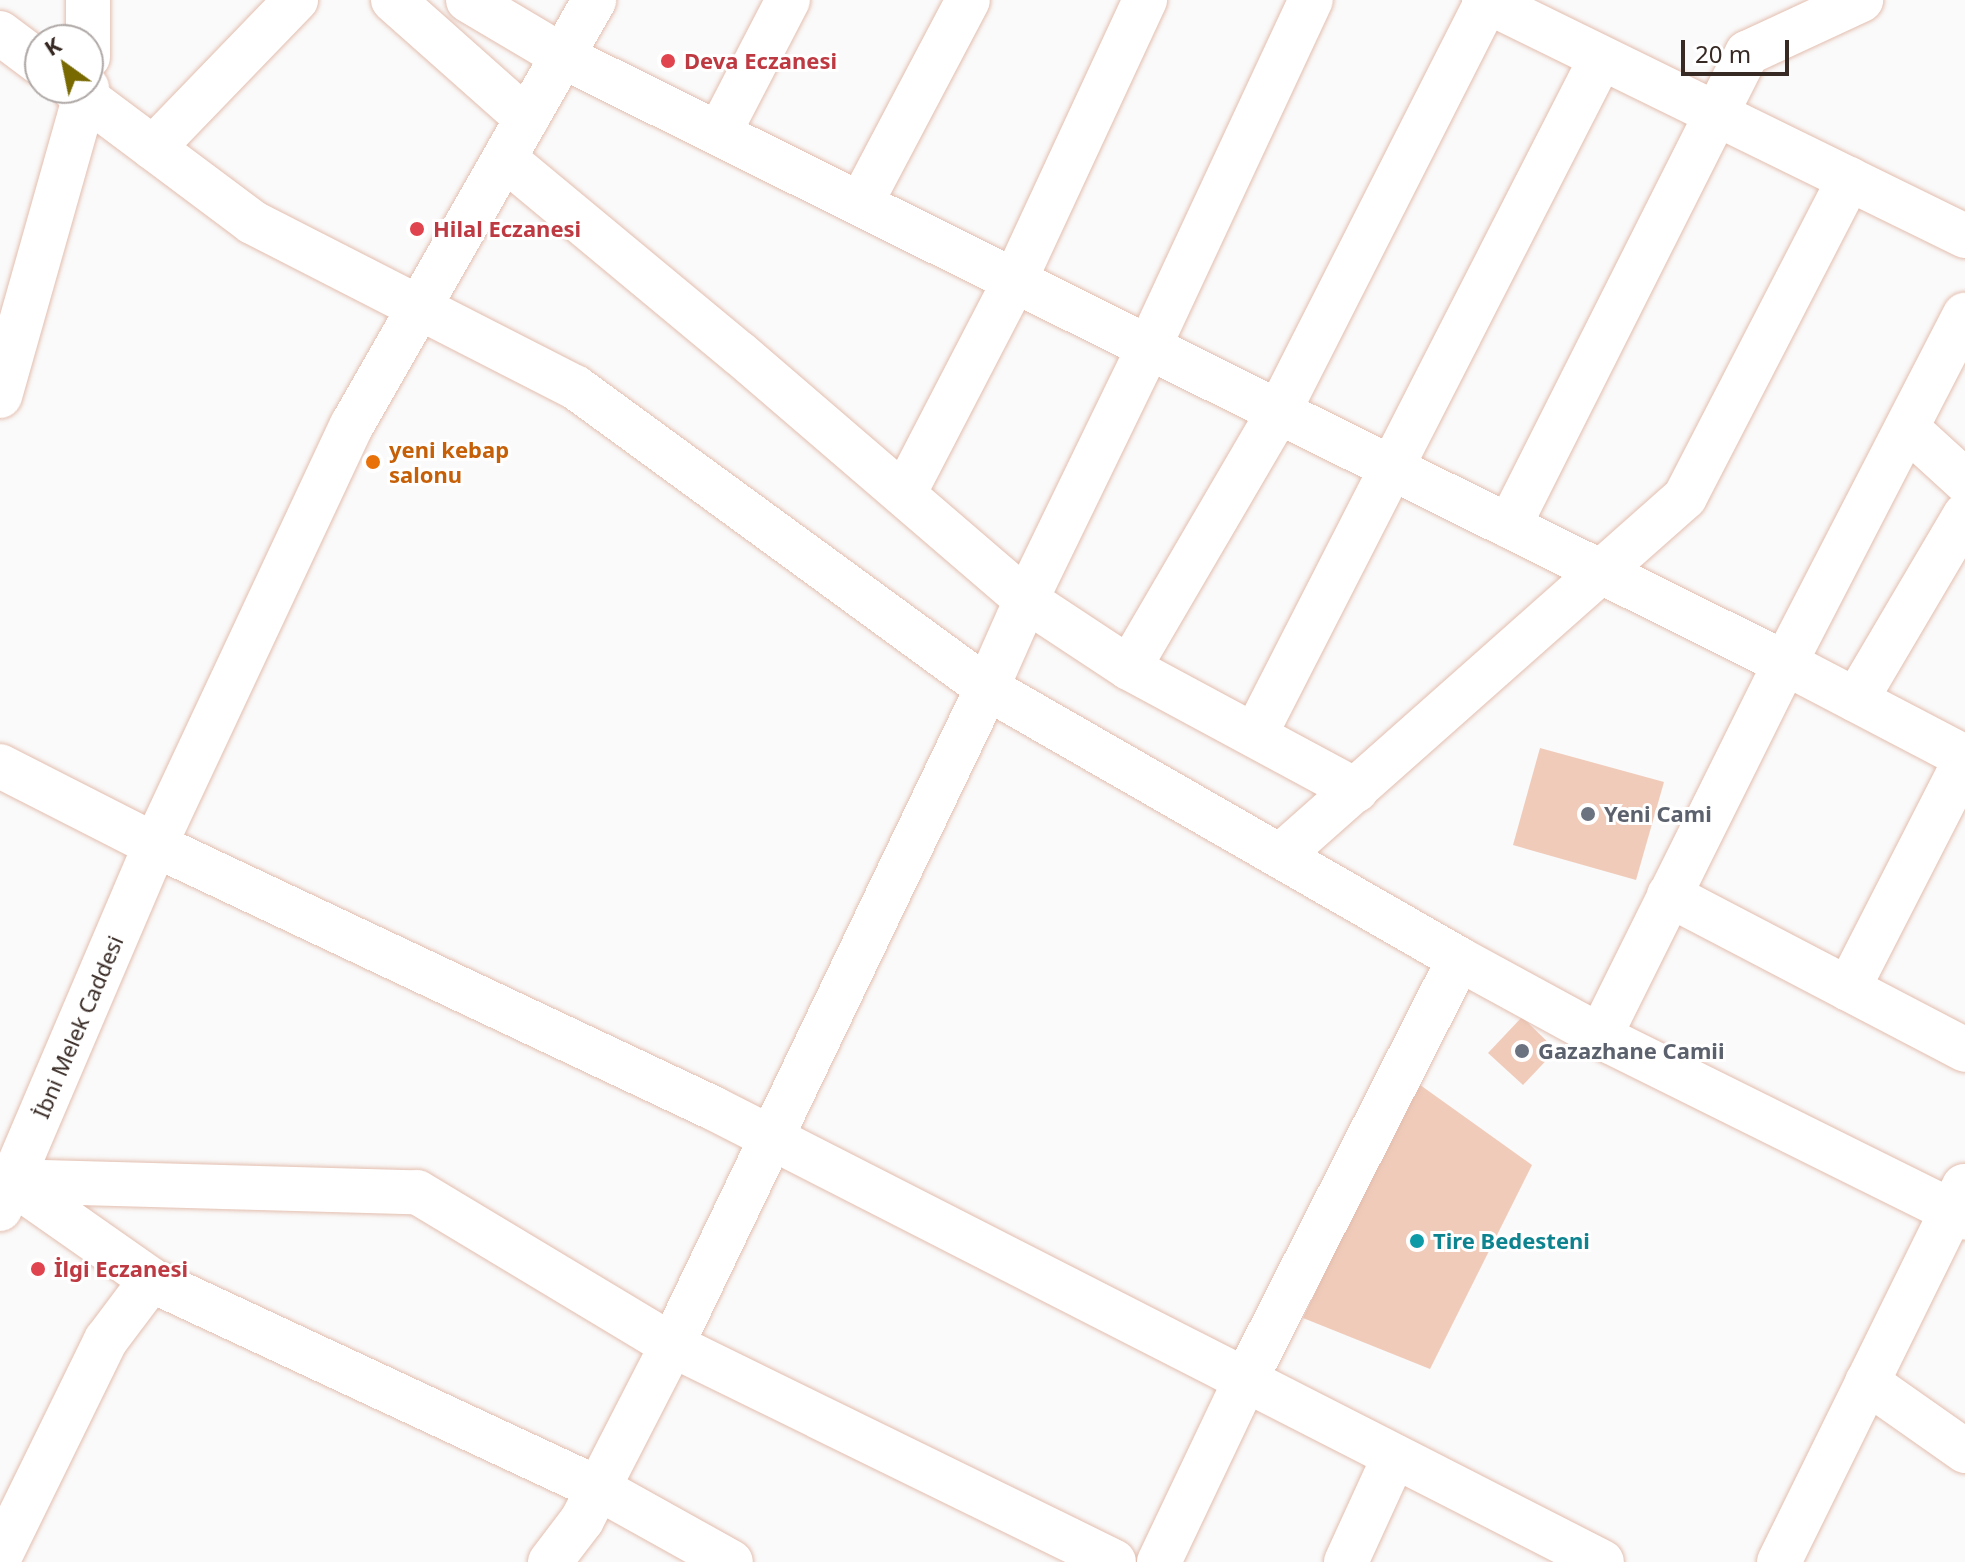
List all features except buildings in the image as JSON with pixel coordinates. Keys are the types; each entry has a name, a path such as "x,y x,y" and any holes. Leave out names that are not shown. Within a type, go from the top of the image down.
{"street":[{"path":"87,24 88,0"},
{"path":"153,148 296,0"},
{"path":"393,0 527,119"},
{"path":"468,0 564,57 1785,663 1965,759 1848,989"},
{"name":"İbni Melek Caddesi","path":"4,1189 155,845 352,425 594,0"},
{"path":"719,133 788,0"},
{"path":"861,203 968,0"},
{"path":"904,494 1015,280 1145,0"},
{"path":"550,1562 582,1520 672,1345 987,688 1311,0"},
{"path":"1509,526 1747,53 1861,0"},
{"path":"1129,668 1279,411 1485,1 1965,236"},
{"path":"0,33 24,51"},
{"path":"1255,735 1601,58"},
{"path":"104,102 153,148 252,222 420,305 575,387 987,688 1459,959 1600,1036 1960,1204 1867,1382 1779,1562"},
{"path":"0,396 78,104"},
{"path":"505,159 1026,600 1129,668 1356,790"},
{"path":"1280,856 1603,573 1685,497 1849,179"},
{"path":"1600,1036 1785,663 1965,315"},
{"path":"1907,428 1965,481"},
{"path":"1856,700 1965,515"},
{"path":"0,766 155,845 771,1138 1602,1562"},
{"path":"1669,895 1965,1050"},
{"path":"1159,1562 1245,1381 1459,959"},
{"path":"4,1189 151,1280 598,1488 731,1562"},
{"path":"4,1189 417,1192 672,1345 1114,1562"},
{"path":"0,1556 106,1340 151,1280"},
{"path":"1867,1382 1965,1451"},
{"path":"1346,1562 1394,1457"}],"place":[{"name":"Deva Eczanesi","path":"668,61"},
{"name":"Hilal Eczanesi","path":"417,229"},
{"name":"yeni kebap salonu","path":"373,462"},
{"name":"Yeni Cami","path":"1588,814"},
{"name":"Gazazhane Camii","path":"1522,1051"},
{"name":"Tire Bedesteni","path":"1417,1241"},
{"name":"İlgi Eczanesi","path":"38,1269"}]}
